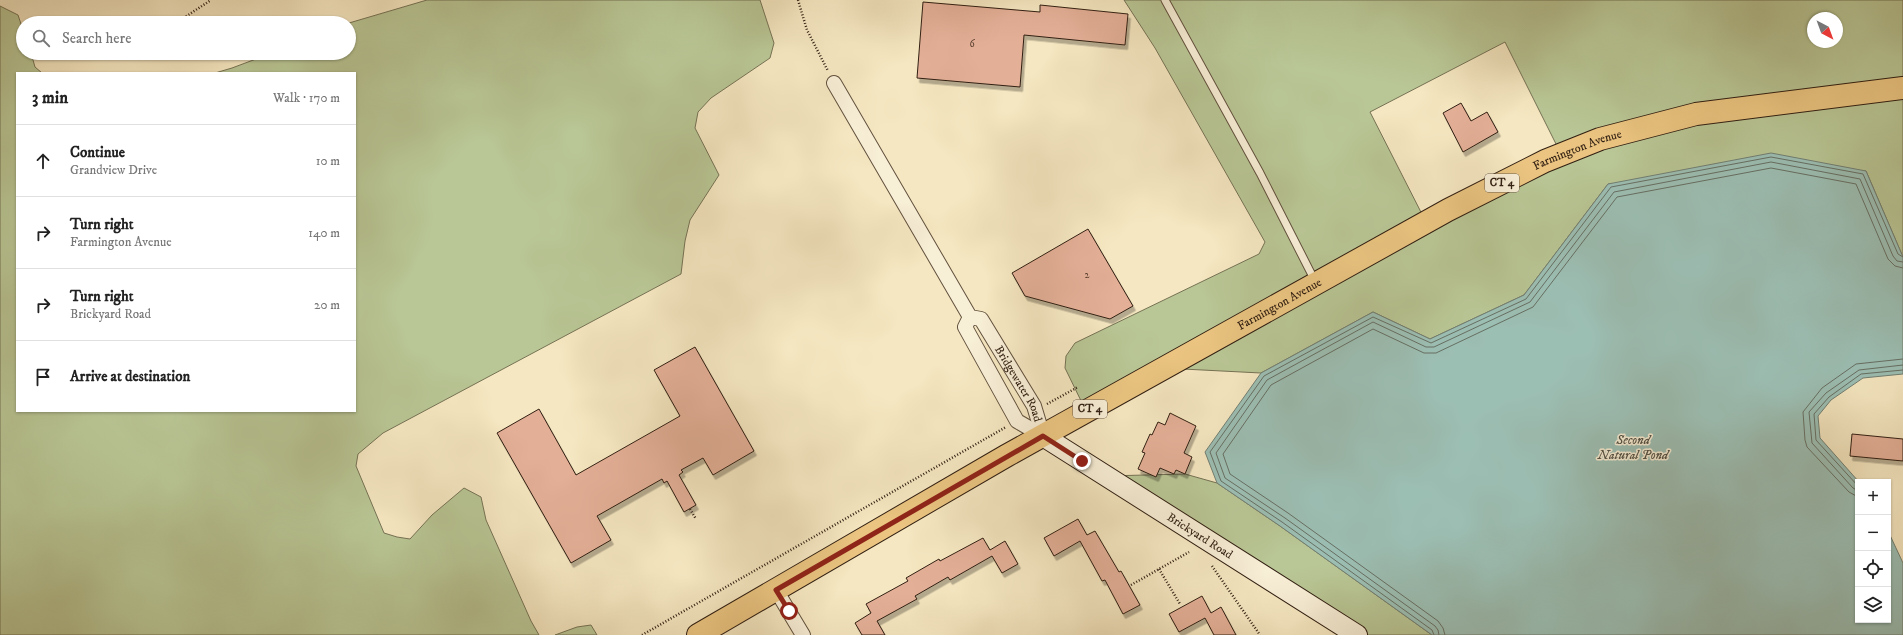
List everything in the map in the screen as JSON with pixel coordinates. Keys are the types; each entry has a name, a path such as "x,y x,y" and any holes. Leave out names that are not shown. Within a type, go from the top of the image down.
{"main road":[{"name":"Farmington Avenue","path":"698,635 1043,436 1316,283 1448,210 1545,161 1600,139 1696,114 1903,88"}],"street":[{"name":"Bridgewater Road","path":"834,83 970,316 981,319 1034,406 1043,436"},
{"name":"Bridgewater Road","path":"970,316 965,327 1017,421 1043,436"},
{"name":"Brickyard Road","path":"1043,436 1357,635"},
{"path":"776,590 803,635"}],"lane":[{"path":"1164,0 1260,173 1316,283"}],"path":[{"path":"187,16 211,0"},
{"path":"798,0 807,30 834,83"},
{"path":"1047,404 1078,387"},
{"path":"642,635 1006,427"},
{"path":"690,509 696,519"},
{"path":"1131,585 1189,552"},
{"path":"1212,566 1260,635"},
{"path":"1159,569 1180,604"}],"green space":[{"path":"427,0 760,0 774,43 770,58 711,98 698,112 695,128 719,175 690,220 685,241 681,274 383,433 358,454 356,466 384,533 410,539 432,515 464,488 481,497 486,520 531,621 539,635 0,635 0,6 18,16 16,16 16,60 33,60 35,67 41,72 16,72 16,412 356,412 356,72 218,72 253,60 356,60 356,21"},
{"path":"1124,0 1903,0 1903,257 1866,171 1608,184 1524,295 1430,339 1373,312 1261,373 1163,368 1086,411 1065,368 1066,356 1075,343 1259,254 1265,242 1155,48","holes":["1505,42 1561,154 1426,222 1370,112"]},
{"path":"1185,474 1217,483 1280,526 1432,635 1357,635 1106,476"},
{"path":"591,625 597,635 555,635 577,627"}],"water":[{"name":"Second Natural Pond","path":"1771,153 1866,171 1903,257 1903,374 1863,378 1831,400 1818,416 1820,438 1856,479 1855,479 1855,623 1891,623 1891,537 1903,563 1903,635 1432,635 1280,526 1217,483 1205,452 1261,373 1373,312 1430,339 1524,295 1608,184"}],"building":[{"path":"923,2 1040,12 1040,5 1128,14 1125,45 1024,35 1020,87 917,78"},
{"path":"1461,103 1471,121 1487,112 1498,132 1463,152 1443,113"},
{"path":"1088,229 1133,306 1110,319 1025,296 1012,273"},
{"path":"695,347 754,451 713,475 703,458 681,470 683,472 679,475 696,505 684,512 667,481 664,483 662,479 597,516 611,540 571,563 497,433 539,409 576,475 680,416 654,370"},
{"path":"1170,413 1196,426 1184,453 1192,457 1185,474 1176,470 1174,474 1160,468 1156,477 1138,469 1145,453 1142,452 1150,434 1152,435 1158,422 1165,425"},
{"path":"1852,434 1903,439 1903,461 1850,456"},
{"path":"1078,519 1087,535 1095,531 1119,572 1121,571 1140,605 1123,614 1105,580 1102,581 1080,541 1054,556 1044,538"},
{"path":"983,538 990,550 1005,541 1018,564 1002,573 992,556 950,580 948,577 915,596 917,599 877,621 885,635 862,635 855,623 871,613 866,604 908,581 906,578 939,559 940,561"},
{"path":"1202,596 1211,613 1221,607 1236,635 1214,635 1205,618 1179,632 1169,614"}],"route":[{"path":"789,611 776,590 1043,436 1082,461"}]}
